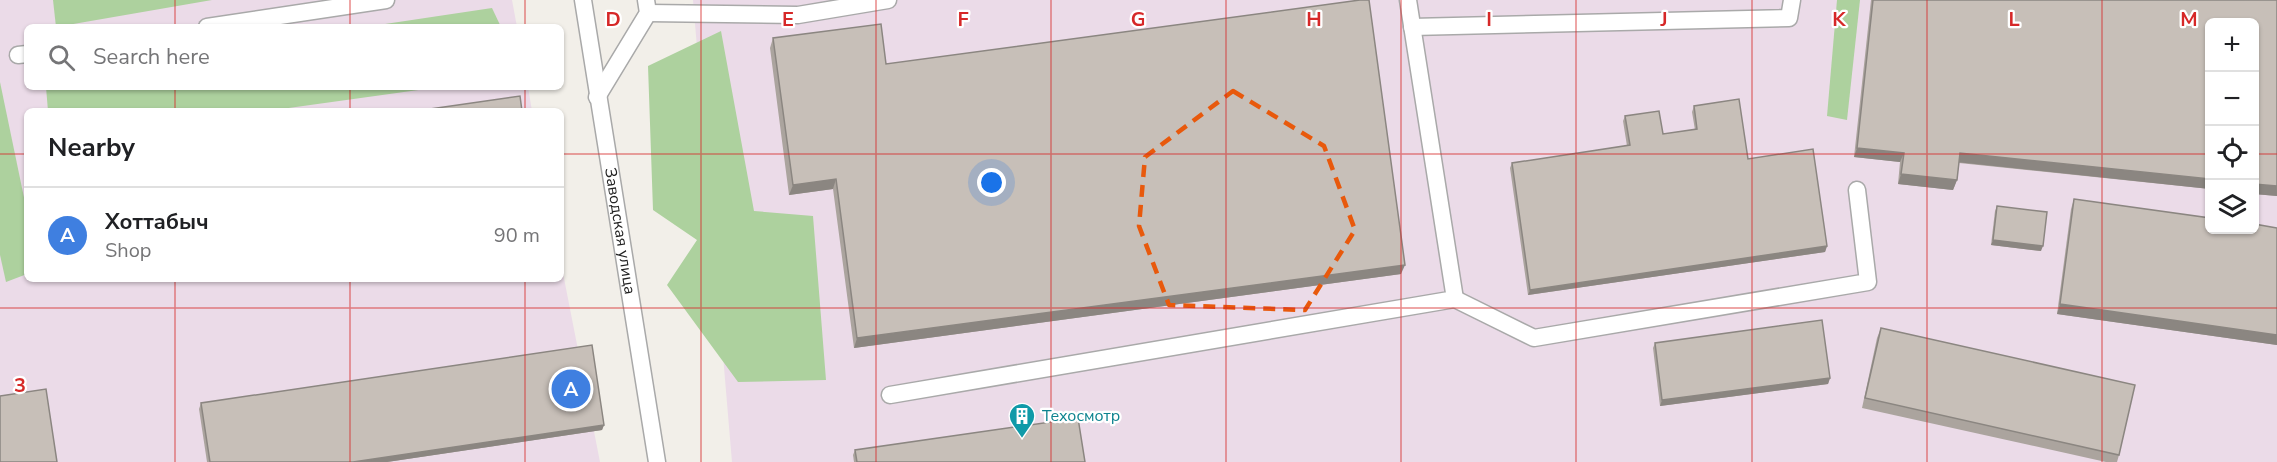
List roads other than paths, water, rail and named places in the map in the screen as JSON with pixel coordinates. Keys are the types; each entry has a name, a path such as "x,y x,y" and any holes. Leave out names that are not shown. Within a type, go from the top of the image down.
{"lane":[{"path":"227,24 386,0"},
{"name":"Заводская улица","path":"583,0 657,462"},
{"path":"597,97 647,7 798,15 888,0"},
{"path":"1408,0 1455,299"},
{"path":"1412,27 1789,18 1792,0"},
{"path":"890,395 1455,299 1534,338 1868,282 1857,190"}],"place":[{"name":"Хоттабыч","path":"571,389"},
{"name":"Техосмотр","path":"1022,439"}]}
